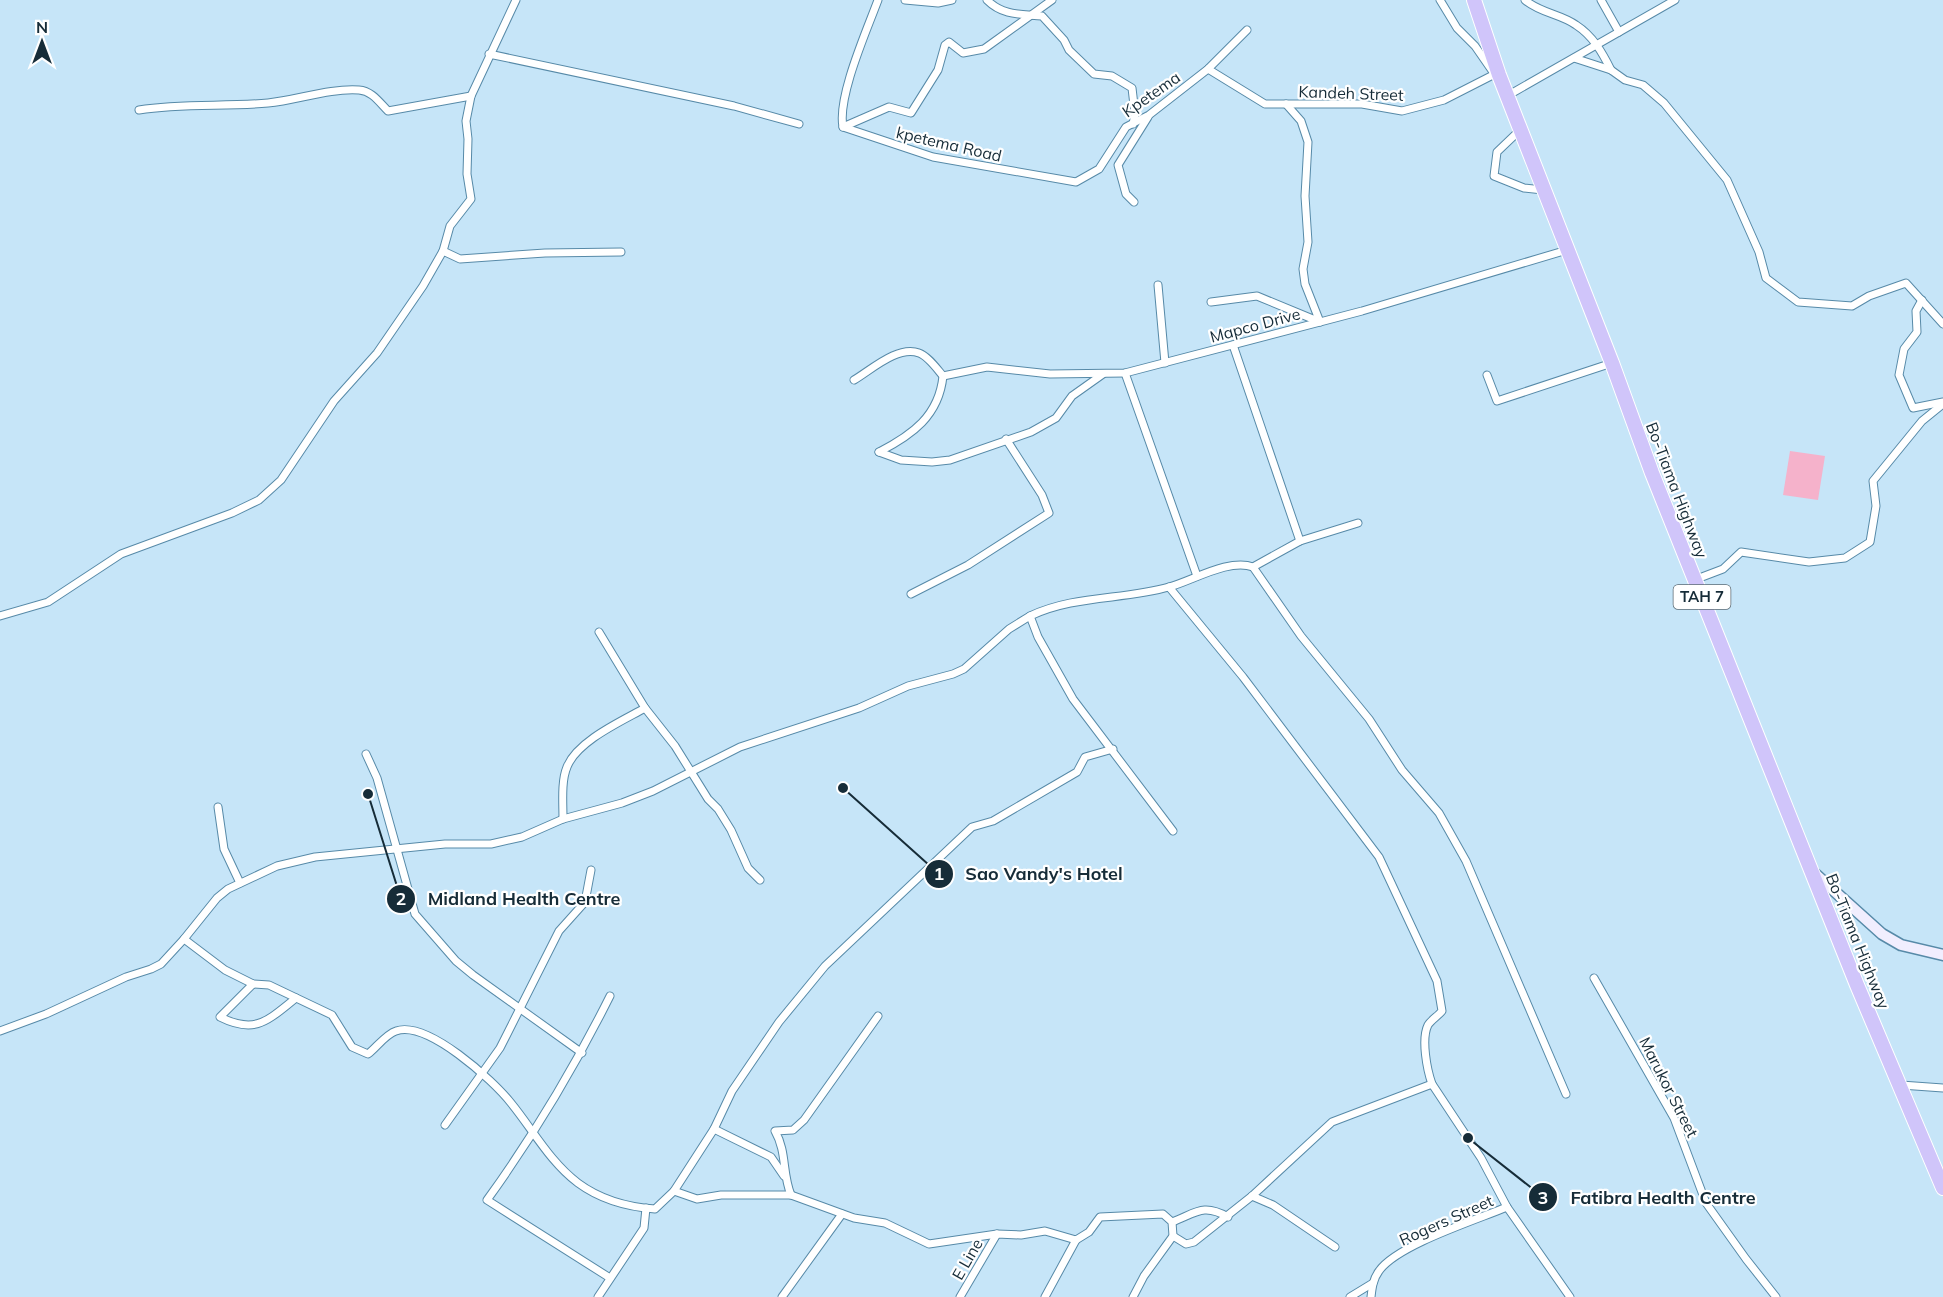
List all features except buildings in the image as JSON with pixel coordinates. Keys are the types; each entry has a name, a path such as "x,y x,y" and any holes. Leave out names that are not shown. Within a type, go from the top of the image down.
{"highway":[{"name":"Bo-Tiama Highway","path":"1474,0 1497,75 1508,96 1694,580 1857,985 1943,1188"}],"street":[{"path":"0,616 48,602 122,554 232,513 259,500 281,480 334,402 376,353 423,286 442,251 450,226 471,199 466,174 468,139 466,122 471,96 516,0"},
{"path":"878,0 849,82 840,116 843,127 889,107 911,113 938,70 945,45 949,42 963,53 984,49 1052,0"},
{"path":"905,0 938,3 952,0"},
{"path":"987,0 997,10 1042,16 1064,40 1069,50 1094,74 1112,76 1132,88 1135,114 1133,124"},
{"path":"1440,0 1453,21 1497,75"},
{"path":"1525,0 1553,16 1575,24 1598,44 1611,70"},
{"path":"1601,0 1619,32"},
{"path":"1508,96 1675,0"},
{"name":"Kpetema","path":"1076,182 1100,170 1126,127 1149,115 1208,69 1247,30"},
{"path":"489,54 734,106 799,124"},
{"path":"1574,58 1611,70 1625,80 1644,85 1664,103 1727,180 1759,252 1766,278 1797,302 1852,306 1869,296 1906,283 1943,324"},
{"name":"Kandeh Street","path":"1208,69 1265,104 1362,104 1402,111 1444,100 1497,75"},
{"path":"139,110 169,105 262,103 335,91 360,90 370,93 388,111 395,111 421,104 471,96"},
{"path":"1287,104 1301,121 1308,142 1305,196 1308,242 1303,269 1305,284 1320,322"},
{"path":"1134,202 1126,194 1118,165 1149,115"},
{"name":"kpetema Road","path":"843,127 933,158 1076,182"},
{"path":"1520,130 1497,152 1494,176 1524,188 1543,190"},
{"name":"Mapco Drive","path":"943,376 987,367 1050,374 1125,373 1320,322 1568,250"},
{"path":"442,251 460,259 545,253 621,252"},
{"path":"1158,285 1165,363"},
{"path":"1211,302 1257,297 1320,322"},
{"path":"1922,300 1916,311 1917,332 1904,349 1899,375 1913,408 1943,403"},
{"path":"1233,345 1300,541"},
{"path":"854,380 892,357 908,351 921,353 943,376 942,390 915,432 879,452 901,460 932,462 950,460 1031,432 1056,418 1072,396 1103,374"},
{"path":"1488,375 1497,401 1612,363"},
{"path":"1125,373 1197,576"},
{"path":"1694,580 1723,569 1741,552 1809,562 1845,558 1870,542 1876,506 1873,481 1922,421 1943,403"},
{"path":"912,594 968,565 1049,513 1042,495 1006,439"},
{"path":"1253,567 1300,541 1358,523"},
{"path":"0,1031 46,1014 126,977 161,964 217,898 240,883 295,860 445,844 492,844 528,835 563,819 622,804 740,747 864,706 908,686 953,674 964,669 1009,629 1051,606 1169,587 1197,576 1244,564 1253,567 1301,636 1369,719 1402,770 1439,813 1466,861 1566,1094"},
{"path":"1169,587 1243,677 1379,857 1437,981 1443,1011 1429,1023 1427,1030 1426,1067 1432,1084 1481,1158 1507,1208 1570,1297"},
{"path":"1030,616 1038,637 1073,699 1173,831"},
{"path":"599,632 645,708 675,746 689,772 731,830 748,868 760,880"},
{"path":"563,819 566,767 574,754 597,736 645,708"},
{"path":"184,939 225,970 253,984 269,985 332,1015 352,1047 368,1054 394,1031 407,1029 433,1036 496,1085 565,1173 580,1185 614,1203 655,1209 674,1191 714,1129 732,1091 760,1049 825,966 972,827 993,821 1077,772 1085,757 1113,749"},
{"path":"366,754 377,778 415,914 456,961 519,1010 582,1053"},
{"path":"218,807 224,849 240,883"},
{"path":"445,1125 500,1048 559,931 585,902 591,870"},
{"path":"1811,870 1882,934 1901,945 1943,955"},
{"name":"Marukor Street","path":"1594,978 1674,1118 1707,1203 1776,1297"},
{"path":"253,984 220,1017 240,1025 265,1023 296,998"},
{"path":"610,996 582,1053 534,1133 487,1200 610,1278"},
{"path":"791,1195 785,1177 783,1146 775,1131 793,1130 804,1120 878,1017"},
{"path":"1173,1236 1186,1244 1194,1242 1228,1217 1332,1122 1432,1084"},
{"path":"1901,1085 1943,1088"},
{"path":"714,1129 771,1157 785,1177"},
{"path":"674,1191 698,1199 721,1195 791,1195 842,1214 885,1223 929,1244 997,1234 1021,1235 1045,1231 1076,1240"},
{"path":"1251,1196 1273,1205 1335,1246"},
{"path":"598,1297 644,1228 646,1208"},
{"path":"1172,1222 1204,1208 1215,1210 1228,1217"},
{"name":"Rogers Street","path":"1350,1297 1373,1282 1380,1268 1415,1245 1507,1208"},
{"path":"782,1297 842,1214"},
{"path":"1045,1297 1076,1240 1089,1232 1100,1217 1163,1214 1172,1222 1173,1236 1132,1297"},
{"name":"E Line","path":"960,1297 997,1234"},
{"path":"1371,1297 1373,1282"}],"shaded area":[{"path":"1790,451 1825,456 1818,500 1783,495"}],"place":[{"name":"Sao Vandy's Hotel","path":"843,788"},
{"name":"Midland Health Centre","path":"368,794"},
{"name":"Fatibra Health Centre","path":"1468,1138"}]}
